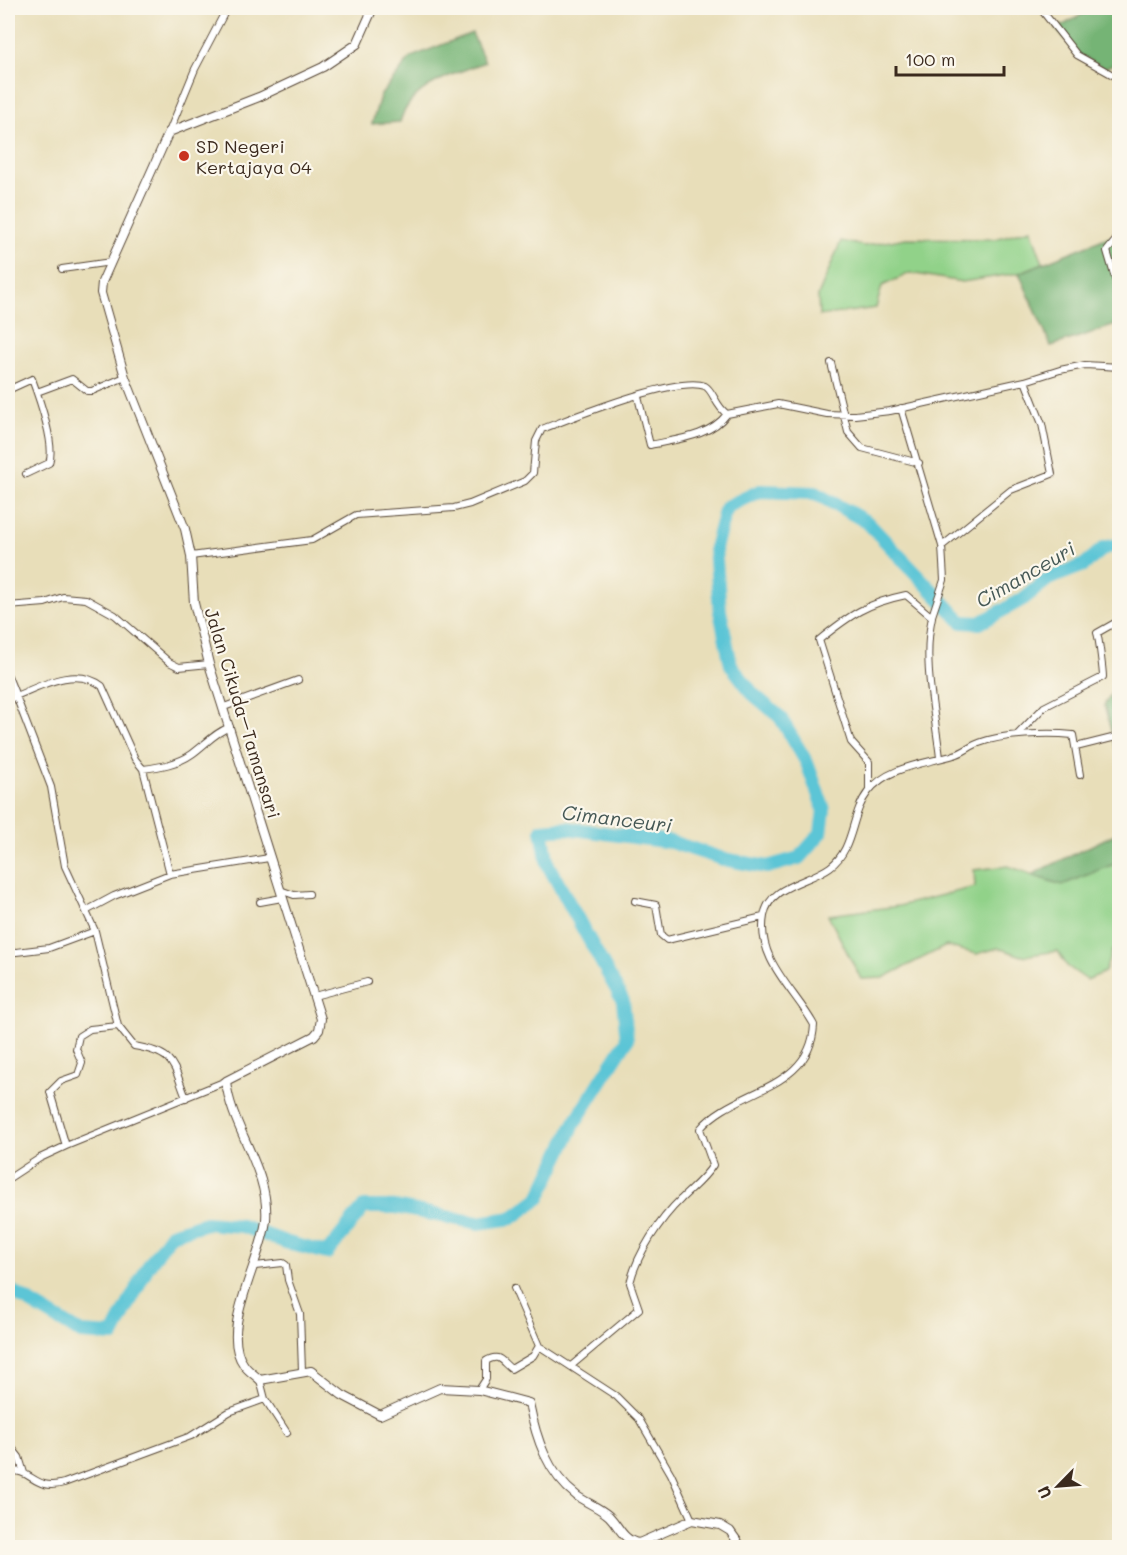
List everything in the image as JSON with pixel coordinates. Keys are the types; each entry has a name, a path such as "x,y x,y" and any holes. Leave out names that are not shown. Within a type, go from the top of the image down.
{"street":[{"path":"169,132 195,69 227,8"},
{"path":"169,132 259,97 338,58 357,44 373,8"},
{"path":"1040,8 1077,55 1119,79"},
{"name":"Jalan Cikuda–Tamansari","path":"169,132 102,282 100,293 125,377 184,529 191,556 194,603 209,664 321,1019 320,1030 314,1036 226,1081"},
{"path":"1119,235 1107,251 1119,295"},
{"path":"62,269 111,262"},
{"path":"831,363 846,415 848,432 862,448 919,463"},
{"path":"638,397 650,445 717,426 727,414 778,404 846,415 901,408 1025,381 1085,365 1119,367"},
{"path":"37,392 72,379 87,391 92,391 125,377"},
{"path":"8,390 33,379 37,392 51,460 26,474"},
{"path":"942,546 1011,490 1052,474 1042,424 1025,381"},
{"path":"191,556 312,540 356,515 470,504 525,481 533,473 538,434 542,429 618,400 676,387 702,385 709,388 718,408 727,414"},
{"path":"901,408 942,546 944,580 932,616"},
{"path":"869,790 868,762 851,742 819,640 847,617 876,601 906,595 932,617 928,633 930,693 940,758"},
{"path":"8,606 45,603 63,597 86,598 115,615 168,662 179,668 209,664"},
{"path":"1017,735 1044,707 1103,677 1098,654 1101,643 1097,633 1119,620"},
{"path":"8,676 51,787 65,866 94,931 118,1026 134,1046 159,1050 172,1062 186,1098"},
{"path":"8,700 71,677 92,678 102,686 135,759 143,770 170,874"},
{"path":"224,707 298,680"},
{"path":"143,770 163,766 191,755 214,734 230,727"},
{"path":"571,1366 639,1309 630,1283 644,1250 671,1210 702,1181 713,1165 700,1130 709,1119 730,1105 787,1077 805,1057 814,1025 771,960 764,935 764,917 772,897 821,873 843,856 857,808 869,790 894,773 918,763 956,755 979,743 1017,735 1073,735 1080,775"},
{"path":"1076,747 1119,736"},
{"path":"86,911 114,896 170,874 269,858"},
{"path":"260,902 281,894 309,894"},
{"path":"635,901 656,905 661,935 666,940 764,917"},
{"path":"8,953 49,948 94,931"},
{"path":"314,996 367,982"},
{"path":"66,1146 50,1092 61,1081 78,1075 82,1062 76,1049 79,1036 90,1029 118,1026"},
{"path":"8,1179 66,1146 226,1081 263,1187 266,1221 260,1252 236,1320 236,1341 243,1364 260,1380 265,1400 287,1433"},
{"path":"255,1266 283,1263 286,1265 288,1280 300,1314 302,1371"},
{"path":"514,1288 538,1346 616,1396 639,1419 671,1474 692,1520"},
{"path":"479,1390 486,1379 486,1361 494,1356 501,1358 511,1369 533,1356 538,1346"},
{"path":"260,1380 311,1371 342,1395 380,1414 440,1388 479,1390 529,1403 540,1446 559,1478 577,1496 608,1515 631,1542 639,1543 692,1520 720,1525 730,1530 742,1548"},
{"path":"8,1472 24,1473 41,1485 51,1487 191,1436 229,1412 265,1400"},
{"path":"8,1443 19,1457 24,1473"}],"green space":[{"path":"1094,8 1119,8 1119,62 1104,68 1080,55 1056,29"},
{"path":"472,33 485,62 447,77 423,90 405,109 400,122 372,124 380,96 411,57"},
{"path":"1031,229 1043,263 1019,273 962,282 910,273 882,286 876,308 819,316 818,296 841,241 864,246 906,238 995,239"},
{"path":"1108,237 1119,238 1119,324 1051,346 1019,273"},
{"path":"1119,681 1119,759 1104,705"},
{"path":"1119,832 1119,862 1062,885 1031,875"},
{"path":"1119,862 1119,948 1112,950 1105,972 1087,980 1067,966 1058,951 1022,956 998,948 977,954 946,946 883,978 861,979 828,915 899,906 975,887 974,870 1008,866 1062,885"}],"waterway":[{"name":"Cimanceuri","path":"8,1289 81,1333 113,1335 147,1268 171,1234 206,1223 242,1226 288,1243 327,1253 364,1207 395,1207 478,1223 512,1218 539,1198 575,1122 627,1040 623,1001 548,865 542,830 567,828 671,842 723,859 767,867 799,858 821,833 824,810 807,763 780,717 753,694 731,665 720,611 715,548 726,507 760,491 815,493 867,522 962,622 980,623 1023,599 1048,579 1084,565 1104,548 1120,544"}],"place":[{"name":"SD Negeri Kertajaya 04","path":"184,156"}]}
